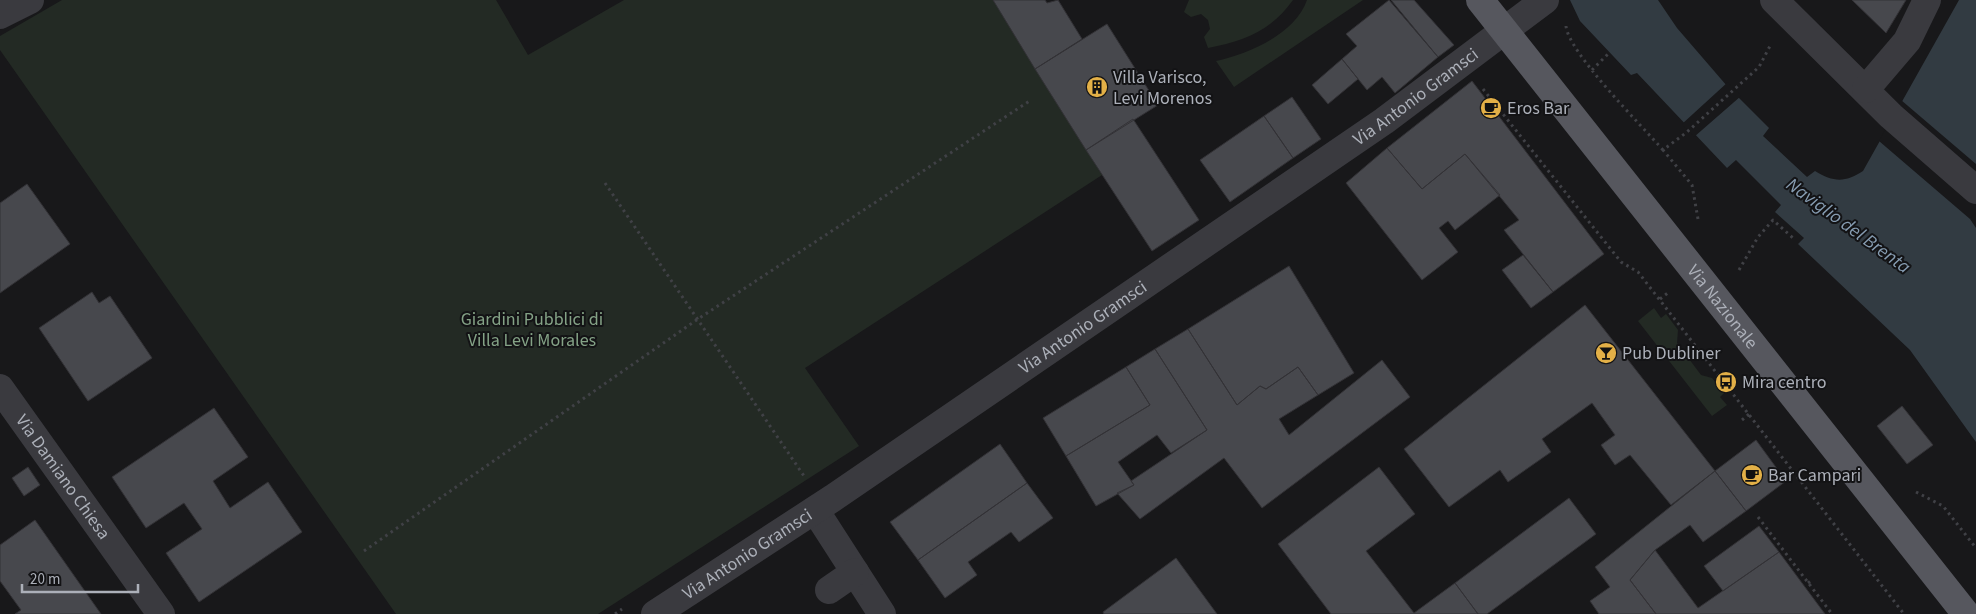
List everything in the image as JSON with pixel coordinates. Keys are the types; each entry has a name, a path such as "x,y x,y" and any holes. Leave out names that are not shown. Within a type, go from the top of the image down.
{"main road":[{"name":"Via Nazionale","path":"1480,0 1966,614"}],"street":[{"path":"0,15 30,0"},
{"name":"Via Antonio Gramsci","path":"655,614 815,510 1384,121 1545,0"},
{"path":"1774,0 1866,89 1891,116 1976,190"},
{"path":"1866,89 1907,41 1928,0"},
{"name":"Via Damiano Chiesa","path":"0,388 161,614"},
{"path":"815,510 882,614"},
{"path":"829,590 855,572"}],"path":[{"path":"1565,22 1566,31 1572,45 1692,185 1698,219 1703,225"},
{"path":"1663,150 1687,132 1760,67 1770,45"},
{"path":"1592,70 1608,54"},
{"path":"1479,83 1621,262 1638,272 1904,614"},
{"path":"364,551 698,319 1031,100"},
{"path":"605,183 807,480"},
{"path":"1739,270 1758,236 1773,220 1793,238"},
{"path":"1734,263 1745,278"},
{"path":"1742,420 1749,414"},
{"path":"1910,485 1916,493 1943,506 1976,548"},
{"path":"1758,517 1832,614"},
{"path":"1808,583 1813,579"}],"green space":[{"name":"Giardini Pubblici di Villa Levi Morales","path":"62,0 496,0 528,55 624,0 993,0 1102,175 805,368 859,446 598,614 396,614 0,50 0,36"},
{"path":"1189,0 1293,0 1276,20 1256,33 1233,42 1208,48 1204,37 1210,29 1208,20 1201,14 1191,17 1184,12"},
{"path":"1307,0 1363,0 1234,87 1216,61 1256,48 1269,41 1292,23 1301,12"},
{"path":"1654,308 1661,318 1666,314 1678,330 1677,343 1701,375 1712,378 1724,393 1720,397 1727,405 1712,416 1638,321"}],"water":[{"name":"Naviglio del Brenta","path":"1570,0 1658,0 1677,28 1727,86 1769,128 1763,136 1807,177 1815,171 1839,180 1850,178 1863,171 1959,0 1976,0 1976,206 1970,219 1976,228 1976,442 1910,350 1798,244 1804,238 1775,212 1781,205 1736,160 1727,168 1637,73 1631,75 1580,21"}],"pier":[{"path":"1728,82 1741,96 1694,137 1682,124"},
{"path":"1901,100 1976,164 1976,212 1970,219 1879,141"}],"building":[{"path":"993,0 1045,0 1047,3 1058,0 1082,39 1035,69"},
{"path":"1389,0 1438,57 1395,93 1382,77 1367,90 1342,59 1357,46 1346,34"},
{"path":"1391,0 1414,0 1454,45 1438,57"},
{"path":"1852,0 1906,0 1886,33"},
{"name":"Villa Varisco, Levi Morenos","path":"1107,24 1158,105 1086,150 1035,69"},
{"path":"1342,59 1358,79 1328,104 1312,85"},
{"path":"1472,81 1604,254 1553,292 1504,230 1519,220 1465,154 1422,189 1387,148"},
{"path":"1292,97 1321,139 1293,158 1264,116"},
{"path":"1264,116 1293,158 1230,202 1200,160"},
{"path":"1133,119 1199,220 1152,251 1086,150"},
{"path":"1387,148 1422,189 1465,154 1500,195 1455,230 1448,221 1439,228 1458,252 1422,280 1346,183"},
{"path":"27,184 70,244 0,293 0,203"},
{"path":"1523,255 1553,292 1531,308 1502,270"},
{"path":"1289,266 1354,373 1318,395 1298,367 1266,389 1260,386 1237,405 1188,329"},
{"path":"92,292 99,303 110,296 152,358 88,401 39,328"},
{"path":"1585,305 1715,471 1671,505 1630,455 1615,465 1601,445 1615,435 1592,403 1542,439 1551,452 1508,482 1500,470 1449,507 1404,449"},
{"path":"1188,329 1237,405 1260,386 1266,389 1298,367 1318,395 1279,419 1289,435 1382,360 1410,397 1262,508 1224,458 1140,519 1117,493 1134,485 1131,481 1207,430 1155,349"},
{"path":"1155,349 1207,430 1171,453 1157,435 1118,462 1134,485 1096,506 1066,456 1150,405 1126,367"},
{"path":"1126,367 1150,405 1066,456 1043,418"},
{"path":"1902,406 1933,445 1907,464 1877,426"},
{"path":"214,408 248,457 213,481 230,508 268,482 302,532 199,602 166,553 202,529 184,503 146,528 112,477"},
{"path":"1756,440 1786,481 1746,511 1715,471"},
{"path":"1000,444 1027,483 918,560 890,522"},
{"path":"28,467 40,485 24,496 12,478"},
{"path":"1379,467 1415,514 1366,551 1414,613 1455,583 1478,614 1331,614 1278,544"},
{"path":"1715,471 1746,511 1703,542 1690,525 1655,550 1630,580 1656,614 1599,614 1590,601 1610,587 1595,567"},
{"path":"1027,483 1053,518 1019,542 1011,532 968,562 977,575 945,598 918,560"},
{"path":"1569,498 1596,534 1487,614 1478,614 1455,583"},
{"path":"35,520 101,614 15,614 21,610 0,581 0,545"},
{"path":"1759,526 1779,552 1723,591 1704,566"},
{"path":"1655,550 1698,608 1779,552 1825,614 1656,614 1630,580"},
{"path":"1176,558 1217,614 1104,614 1103,612"}],"place":[{"name":"Villa Varisco, Levi Morenos","path":"1097,87"},
{"name":"Eros Bar","path":"1491,108"},
{"name":"Pub Dubliner","path":"1606,353"},
{"name":"Mira centro","path":"1726,382"},
{"name":"Bar Campari","path":"1752,475"}]}
